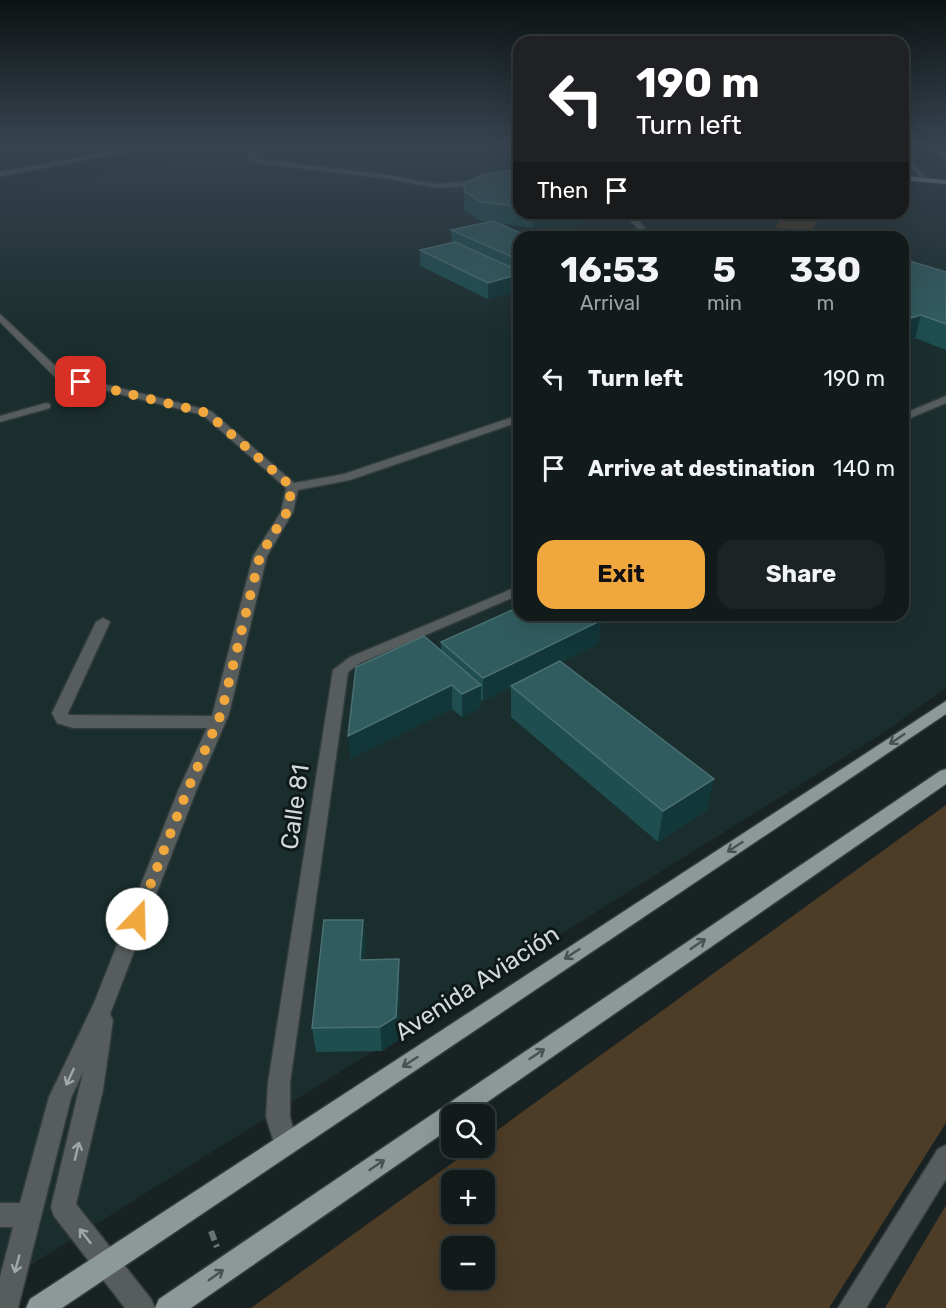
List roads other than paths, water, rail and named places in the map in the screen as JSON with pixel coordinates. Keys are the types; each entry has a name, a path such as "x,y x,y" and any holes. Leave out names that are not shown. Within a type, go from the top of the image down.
{"main road":[{"name":"Avenida Aviación","path":"39,1308 946,706"},
{"path":"168,1308 946,775"}],"street":[{"path":"633,219 644,231"},
{"path":"0,317 60,376 207,413 292,487"},
{"path":"909,415 946,399"},
{"path":"0,419 46,406"},
{"path":"292,487 346,477 513,420"},
{"path":"5,1308 60,1097 104,1005 187,791 218,722 260,556 287,512 292,487"},
{"name":"Calle 81","path":"285,1144 278,1117 279,1083 341,670 355,660 513,593"},
{"path":"103,622 60,713 63,718 73,722 218,722"},
{"path":"104,1005 92,1090 63,1208 142,1308"},
{"path":"851,1308 946,1157"},
{"path":"0,1215 30,1215"}]}
